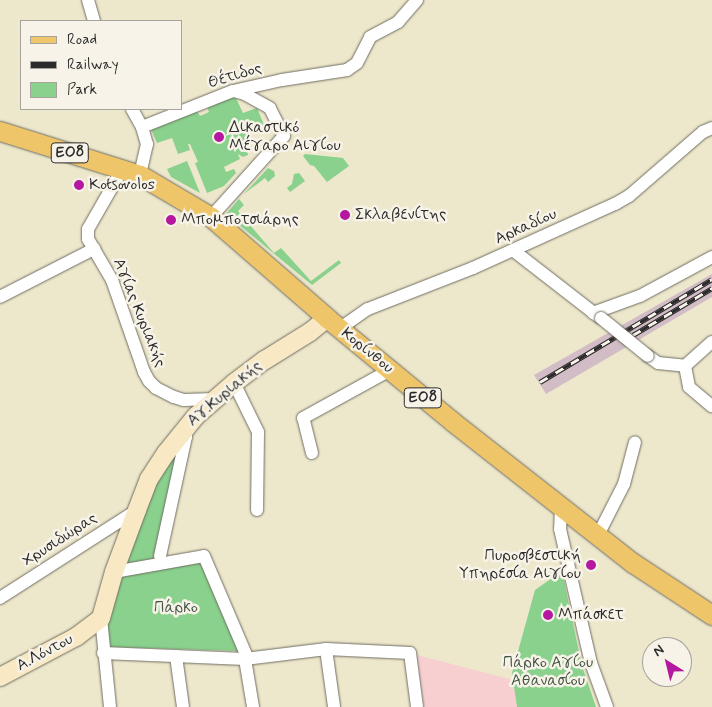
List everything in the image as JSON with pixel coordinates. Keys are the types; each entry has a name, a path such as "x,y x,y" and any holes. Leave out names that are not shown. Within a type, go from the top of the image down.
{"main road":[{"name":"Κορίνθου","path":"0,131 131,171 211,217 333,324 390,370 598,535 661,582 712,615"},
{"name":"Αγ.Κυριακής","path":"95,622 154,470 186,427 215,399 265,360 310,332 333,324"},
{"name":"Α.Λόντου","path":"0,677 76,637 95,622"}],"street":[{"path":"88,0 94,20"},
{"name":"Θέτιδος","path":"142,127 233,91 282,80 347,70 353,67 370,37 398,22 417,0"},
{"path":"211,217 284,136 270,108 245,94 233,91"},
{"path":"133,110 142,127"},
{"name":"Αγίας Κυριακής","path":"142,127 147,144 131,171 88,229 88,239 112,280 144,372 149,381 156,388 184,400 215,399"},
{"name":"Αρκαδίου","path":"333,324 514,251 629,196 702,132 712,128"},
{"path":"0,297 94,249"},
{"path":"514,251 658,363 685,366 712,342"},
{"path":"597,316 646,293 712,257"},
{"path":"685,366 689,387 712,406"},
{"path":"312,453 303,418 390,370"},
{"path":"234,383 258,432 257,510"},
{"path":"160,556 186,437 186,427"},
{"path":"598,535 624,484 635,442"},
{"path":"561,505 560,529 564,548 591,663 607,707"},
{"name":"Χρυσιδώρας","path":"0,598 137,510"},
{"path":"114,572 204,556 247,659 253,707"},
{"path":"95,622 103,653 110,707"},
{"path":"326,649 334,707"},
{"path":"103,653 247,659 326,649 410,653 417,707"},
{"path":"176,656 183,707"}],"shaded area":[{"path":"712,274 712,297 546,394 534,375"},
{"path":"417,655 513,680 517,707 424,707"}],"green space":[{"name":"Δικαστικό Μέγαρο Αιγίου","path":"235,96 243,113 257,108 264,125 249,132 253,140 250,144 251,148 247,150 248,155 243,157 238,154 240,159 224,167 226,172 234,169 236,173 224,186 207,193 195,163 198,162 190,144 188,144 190,150 178,154 172,138 157,143 151,129 197,111 200,116 209,112 207,107"},
{"path":"305,154 343,158 349,166 327,182 314,166 310,165 303,156"},
{"path":"187,161 200,193 171,177 167,169"},
{"path":"268,168 274,171 275,176 268,182 265,178 244,194"},
{"path":"299,173 305,181 290,192 287,188 292,184 294,174"},
{"path":"239,199 244,205 238,211 274,253 281,248 311,281 339,260 341,263 312,285 226,214"},
{"path":"180,445 157,558 123,565 156,480"},
{"name":"Πάρκο","path":"203,561 239,651 109,647 106,621 118,576"},
{"name":"Πάρκο Αγίου Αθανασίου","path":"562,571 582,666 596,707 517,707 512,673 535,590"}],"railway":[{"path":"540,382 712,279"},
{"path":"633,335 712,288"}],"place":[{"name":"Δικαστικό Μέγαρο Αιγίου","path":"219,137"},
{"name":"Kotsovolos","path":"79,185"},
{"name":"Σκλαβενίτης","path":"345,215"},
{"name":"Μπομποτσιάρης","path":"171,220"},
{"name":"Πυροσβεστική Υπηρεσία Αιγίου","path":"591,565"},
{"name":"Μπάσκετ","path":"548,615"}]}
